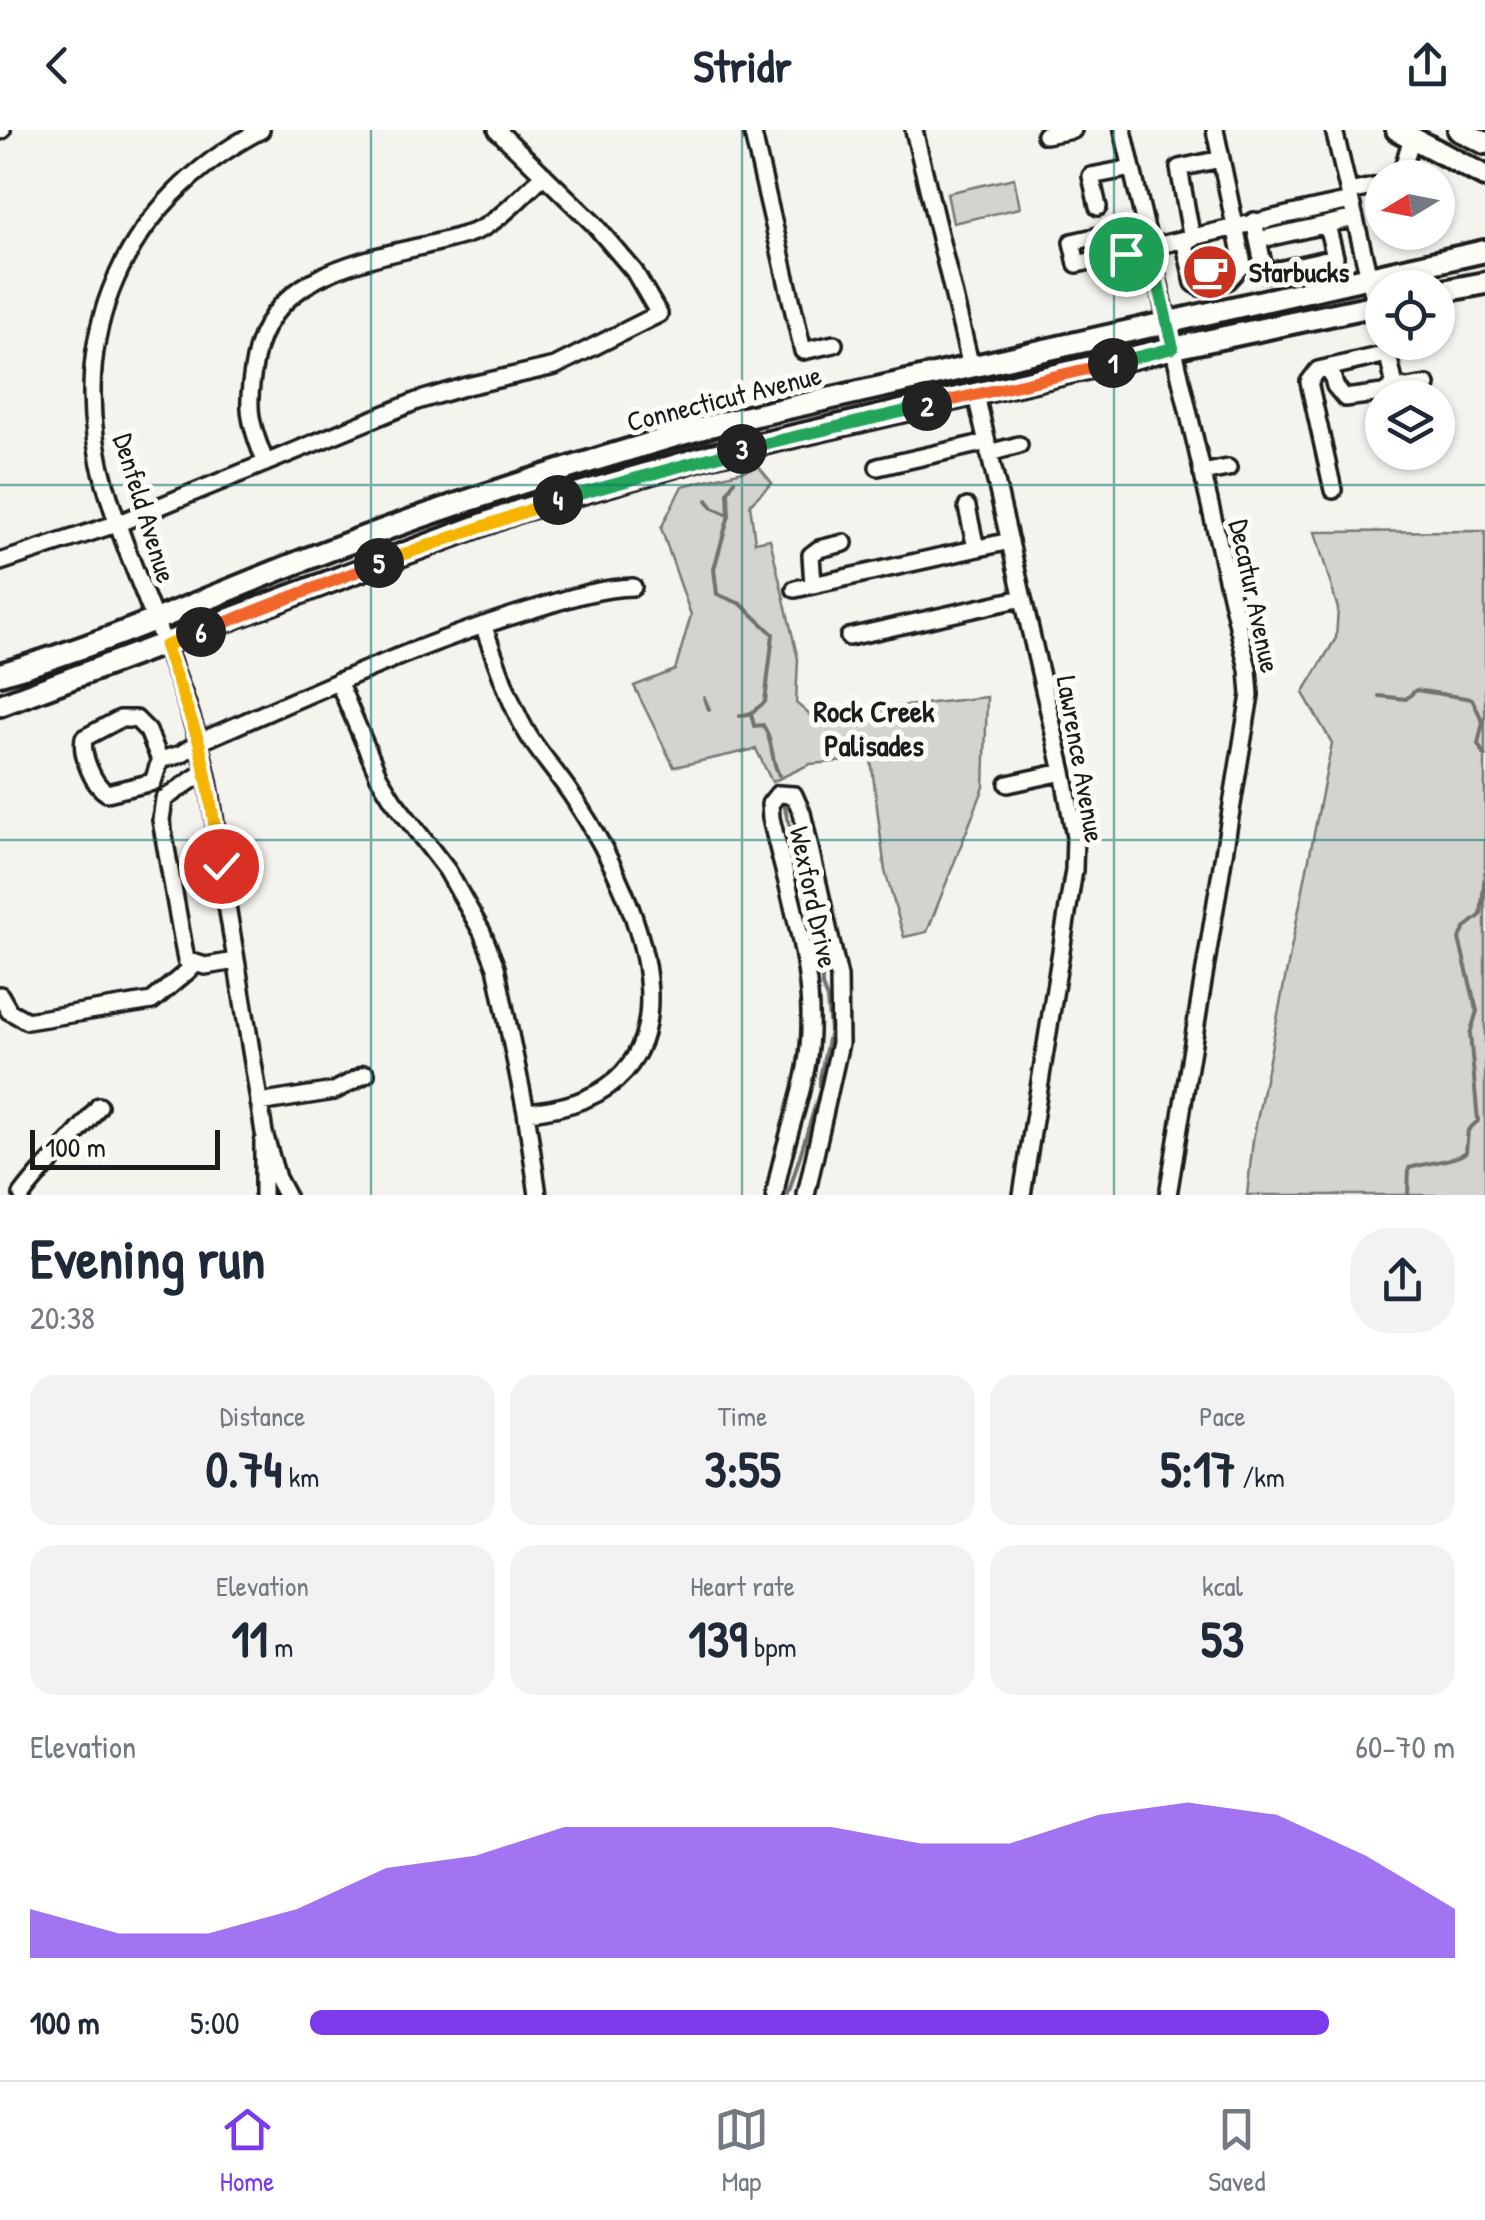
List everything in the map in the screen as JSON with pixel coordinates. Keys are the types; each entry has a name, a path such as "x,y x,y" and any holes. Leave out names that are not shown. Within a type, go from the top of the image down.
{"main road":[{"path":"1460,130 1485,143"},
{"path":"1405,134 1485,176"},
{"name":"Connecticut Avenue","path":"1408,270 1485,252"},
{"name":"Connecticut Avenue","path":"0,674 100,644 424,516 701,429 1365,280"},
{"path":"1455,288 1485,282"},
{"name":"Connecticut Avenue","path":"0,705 520,510 708,456 1365,307"},
{"path":"701,429 708,456"}],"street":[{"name":"Denfeld Avenue","path":"261,130 190,175 152,216 122,261 103,313 92,374 94,432 106,486 206,771 273,1192"},
{"path":"0,562 119,522 417,401 555,366 659,314 634,271 593,223 497,130"},
{"path":"752,130 803,350 834,344"},
{"path":"914,130 971,368"},
{"path":"1045,136 1073,130"},
{"name":"Decatur Avenue","path":"1123,130 1248,670 1250,695 1168,1195"},
{"path":"1215,130 1221,158 1234,225 1243,264 1227,281 1199,287 1194,284 1179,168 1221,158"},
{"path":"1333,131 1367,270"},
{"path":"1402,160 1405,134"},
{"path":"1098,207 1091,176 1132,168"},
{"path":"266,463 251,426 249,392 257,349 272,317 297,289 340,266 462,236 486,226 544,176"},
{"path":"1126,254 1214,234 1234,225 1365,191"},
{"path":"1258,240 1355,218"},
{"path":"1254,221 1265,273 1335,257 1327,224"},
{"path":"1332,490 1309,382 1318,370 1365,356"},
{"path":"1330,368 1335,386 1345,398 1365,397"},
{"name":"Lawrence Avenue","path":"976,395 1064,772 1075,837 1074,870 1022,1195"},
{"path":"878,467 988,447 1019,446"},
{"path":"1202,473 1228,468"},
{"path":"967,507 976,548"},
{"path":"795,588 1010,541"},
{"path":"812,585 811,555 844,543"},
{"path":"160,760 182,754 199,742 338,681 483,625 604,588 633,587"},
{"path":"849,637 1023,598"},
{"path":"483,625 529,736 576,801 610,862 631,911 650,1000 648,1032 634,1064 619,1080 602,1094 553,1110 526,1112"},
{"path":"338,681 379,777 447,870 482,932 496,967 526,1112 538,1195"},
{"path":"120,719 136,719 148,731 160,760 153,782 107,793 98,788 82,748 84,738 120,719"},
{"path":"164,798 206,771"},
{"path":"1008,784 1064,772"},
{"path":"153,782 164,798 161,820 186,960 205,966 236,961"},
{"name":"Wexford Drive","path":"775,1195 807,1067 811,1015 806,970 772,818 770,804 778,794 794,796 802,813 839,977 840,1043 806,1195"},
{"path":"0,995 9,1011 27,1022 152,1002 195,964"},
{"path":"260,1103 334,1091 366,1074"},
{"path":"22,1195 78,1136 100,1106"}],"shaded area":[{"path":"1014,178 1020,208 953,223 947,193"},
{"path":"759,467 772,483 750,504 755,542 770,539 798,659 796,703 819,723 887,708 987,697 984,787 927,932 904,937 885,871 871,759 810,764 772,782 756,749 674,767 634,686 675,670 691,615 661,528 682,486"},
{"path":"1485,531 1485,1195 1247,1195 1253,1140 1332,743 1303,693 1336,638 1338,609 1315,532"}],"waterway":[{"path":"729,515 728,492 734,481"},
{"path":"707,500 713,508 729,515 714,569 717,594 741,604 773,634 765,702 751,713"},
{"path":"1379,696 1406,699 1416,690 1472,699 1483,722 1478,744 1485,756"},
{"path":"704,698 709,709"},
{"path":"740,716 751,713 754,726 763,725 779,775"},
{"path":"785,807 800,855 819,943 817,951 822,956 822,986 830,1030 820,1090 788,1195"},
{"path":"1408,1195 1409,1168 1466,1152 1468,1130 1478,1121 1470,1034 1477,1011 1459,939 1481,915 1485,872"}],"place":[{"name":"Starbucks","path":"1210,272"}],"district":[{"name":"Rock Creek Palisades","path":"874,728"}],"route":[{"path":"221,866 199,742 165,646 520,510 708,456 1173,348 1150,247 1126,254"}]}
